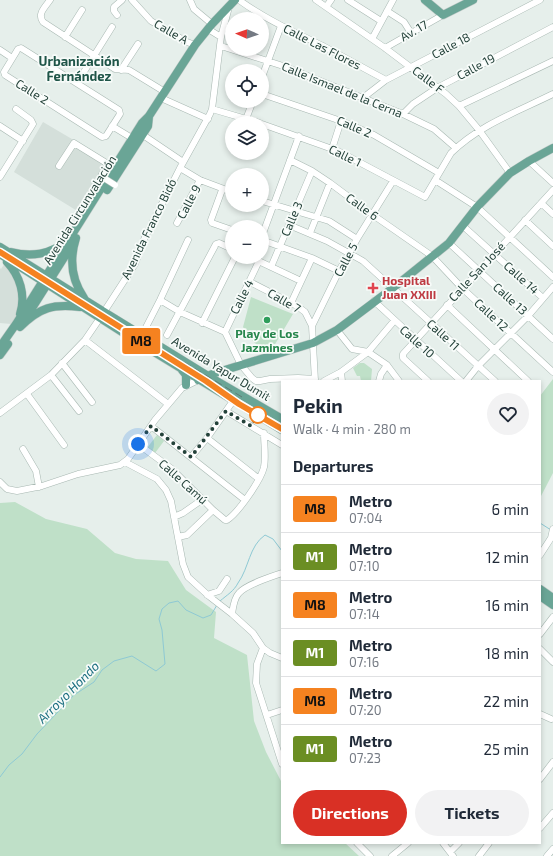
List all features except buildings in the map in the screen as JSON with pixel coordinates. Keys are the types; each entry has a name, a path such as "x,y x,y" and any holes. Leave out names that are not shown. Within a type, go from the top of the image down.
{"main road":[{"path":"425,0 443,15 468,1"},
{"name":"Avenida Circunvalación","path":"74,237 112,186 142,123 149,116 195,45 210,26 233,3"},
{"name":"Avenida Circunvalación","path":"0,355 135,140 143,135 148,126 149,116"},
{"path":"198,380 313,343 337,330 449,243 477,207 510,173 553,148"},
{"path":"2,252 36,255 56,249 74,237"},
{"path":"18,325 38,311 47,308 85,304 75,283 73,274 72,254 74,237"},
{"path":"2,252 14,270 21,289 22,300 18,325"},
{"name":"Avenida Yapur Dumit","path":"2,252 102,315 198,380 281,429"},
{"name":"Avenida Yapur Dumit","path":"102,315 142,335 281,418"},
{"name":"Avenida Circunvalación","path":"0,347 18,325"},
{"path":"181,369 186,375 186,385"},
{"path":"227,387 226,379 229,369"},
{"path":"541,590 553,598"},
{"path":"541,597 553,605"}],"street":[{"path":"50,0 41,14 40,19 43,22 115,69 129,70 163,95 208,119"},
{"path":"117,15 114,11 114,7 122,0"},
{"path":"190,0 194,9 221,37"},
{"name":"Calle Las Flores","path":"239,0 251,9 281,26 325,47 386,80"},
{"name":"Calle F","path":"316,0 411,67 459,106 479,130 510,173"},
{"path":"326,7 331,0"},
{"path":"348,0 381,21"},
{"path":"372,39 393,0"},
{"name":"Calle 18","path":"364,97 386,80 540,0"},
{"name":"Calle A","path":"134,1 151,21 195,45"},
{"name":"Avenida Franco Bidó","path":"0,413 27,394 50,375 85,340 135,264 145,237 212,109 221,37 233,3"},
{"path":"65,37 82,10"},
{"path":"387,11 404,22 411,33"},
{"name":"Av. 17","path":"385,48 443,15"},
{"path":"266,64 281,26"},
{"path":"77,83 112,27"},
{"name":"Calle 19","path":"403,114 413,104 437,88 553,27"},
{"path":"121,70 138,44"},
{"name":"Calle Ismael de la Cerna","path":"220,46 267,61 364,97 434,129 456,148"},
{"path":"0,50 12,58 18,49 21,48 119,110 120,114 112,126 135,140"},
{"name":"Calle 2","path":"12,58 4,72 5,75 102,137 106,136 112,126"},
{"path":"459,106 553,61"},
{"path":"553,94 479,130 451,152 435,180 477,207 553,277"},
{"name":"Calle 2","path":"269,96 341,120 374,136 439,173"},
{"path":"0,177 33,124 33,122 16,109"},
{"name":"Calle 1","path":"212,109 236,116"},
{"path":"332,148 341,120"},
{"path":"0,126 23,141"},
{"name":"Calle 1","path":"269,126 332,148 425,197 435,180"},
{"path":"143,135 183,162"},
{"path":"268,220 299,136"},
{"path":"59,166 74,143 108,164 102,174 112,186"},
{"name":"Calle 6","path":"290,160 312,171 330,183 372,215 432,256"},
{"path":"529,161 553,183"},
{"path":"180,168 200,180 225,191"},
{"name":"Calle 3","path":"271,267 312,171"},
{"name":"Calle 9","path":"177,223 190,202 200,180"},
{"name":"Calle 5","path":"315,380 312,326 356,239 393,181"},
{"path":"310,233 330,183"},
{"path":"222,190 211,220 212,223 225,228"},
{"name":"Calle San José","path":"427,380 403,356 430,323 553,190"},
{"path":"269,203 329,221 356,239"},
{"path":"541,203 553,214"},
{"path":"525,220 553,246"},
{"path":"289,225 310,233 363,261 392,288"},
{"name":"Calle 14","path":"463,226 543,298"},
{"path":"142,335 188,240"},
{"path":"269,242 312,258 339,271"},
{"path":"167,335 216,244 219,243 225,246"},
{"name":"Calle 13","path":"449,243 553,339"},
{"name":"Calle 12","path":"432,256 462,288 553,372"},
{"path":"291,303 312,258"},
{"path":"202,323 232,264"},
{"name":"Calle 4","path":"224,332 259,264"},
{"path":"266,264 301,280"},
{"name":"Calle 7","path":"250,282 291,303 304,312 312,326"},
{"path":"467,380 478,366 528,316 553,286"},
{"name":"Calle 11","path":"392,288 494,380"},
{"path":"160,300 180,312 224,332 241,365 252,378 260,381 270,379 298,378 315,380"},
{"name":"Calle 10","path":"374,302 461,380"},
{"path":"448,304 527,380"},
{"path":"326,380 341,372 368,352 394,321"},
{"path":"337,330 352,348 368,352 386,365 397,380"},
{"path":"85,340 168,404"},
{"path":"62,363 92,402"},
{"path":"378,380 386,365"},
{"path":"341,372 342,380"},
{"path":"50,375 79,411"},
{"path":"0,482 5,488 17,491 39,487 78,474 114,467 125,462 168,404 186,385 198,380"},
{"path":"27,394 64,445"},
{"path":"191,457 207,438 233,401"},
{"path":"226,411 281,444"},
{"path":"151,426 245,500 259,479 264,466 264,433"},
{"path":"207,438 259,479"},
{"name":"Calle Camú","path":"138,444 172,469 225,520 227,520 245,500"},
{"path":"23,449 36,471 39,487"},
{"path":"125,462 157,479 166,490 171,501 183,564 188,577 253,633 263,648 281,658"},
{"path":"174,517 203,500"},
{"path":"178,537 187,535 213,510"},
{"path":"541,553 551,536 553,529"},
{"path":"232,614 235,600 239,593 258,581 281,573"},
{"path":"209,596 219,591 227,579"},
{"path":"541,633 553,617"},
{"path":"263,648 257,664 256,683 281,761"},
{"path":"541,650 553,662"},
{"path":"267,715 281,710"},
{"path":"541,715 551,720"},
{"path":"541,778 553,762"},
{"path":"541,827 552,816"},
{"path":"358,844 370,856"},
{"path":"444,844 451,854 458,844"},
{"path":"479,856 488,844"},
{"path":"392,856 400,846"},
{"path":"547,856 553,849"}],"shaded area":[{"path":"43,122 111,162 79,212 14,172"},
{"path":"5,263 19,287 19,305 16,316 11,324 0,323 0,268 1,269"}],"green space":[{"name":"Play de Los Jazmines","path":"251,297 293,314 271,351 263,351 251,339 243,327"},
{"path":"360,363 364,363 372,369 371,380 361,380 360,376 357,376 353,368"},
{"path":"553,379 553,473 541,496 541,395"},
{"path":"157,435 164,441 155,453 147,448"},
{"path":"15,502 46,519 87,529 115,553 136,559 168,561 186,590 216,612 214,638 247,655 254,721 266,752 281,781 281,844 346,844 359,856 0,856 0,503"}],"waterway":[{"name":"Arroyo Hondo","path":"541,524 551,530"},
{"name":"Arroyo Hondo","path":"220,601 236,586 245,571 252,551 265,535 273,539 281,550"},
{"name":"Arroyo Hondo","path":"0,777 9,765 22,754 37,734 74,695 94,682 102,670 114,661 132,656 156,671 165,664 162,630 159,619 162,609 169,603 178,601 186,610 203,618 211,615 217,605"}],"railway":[{"path":"0,249 242,397"},
{"path":"217,388 239,404"}],"metro line":[{"name":"M8","path":"0,252 120,329 206,381 239,404 281,428"}],"place":[{"name":"Hospital Juan XXIII","path":"373,288"},
{"name":"Play de Los Jazmines","path":"267,320"}],"district":[{"name":"Urbanización Fernández","path":"79,68"}],"route":[{"path":"138,444 151,426 191,457 207,438 226,411 251,426 258,415"}]}
